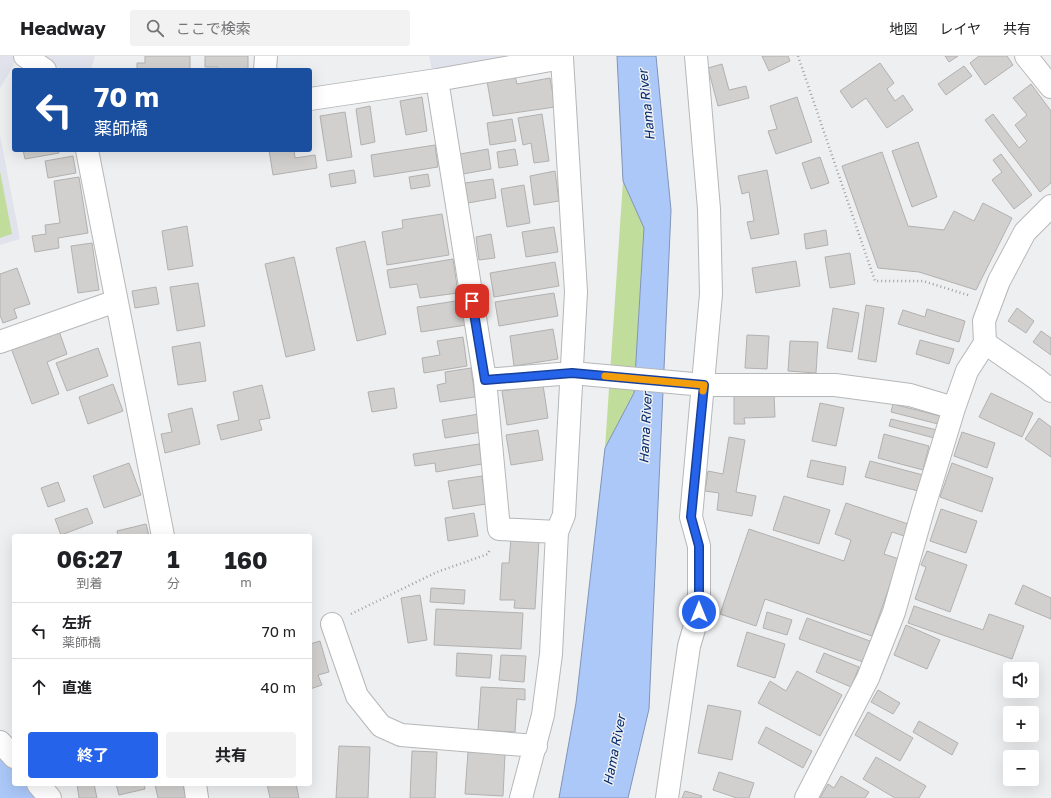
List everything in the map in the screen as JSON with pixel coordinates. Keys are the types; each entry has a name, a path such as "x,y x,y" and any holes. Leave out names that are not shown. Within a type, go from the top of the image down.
{"street":[{"path":"25,56 42,68"},
{"path":"265,68 266,56"},
{"path":"667,798 689,646 699,612 699,546 691,517 711,294 709,216 696,56"},
{"path":"1026,56 1051,87"},
{"path":"312,99 437,80 562,58 576,292 572,373 564,516 557,532 551,654 543,715 521,798"},
{"path":"437,80 485,380 499,529 557,532"},
{"path":"87,152 163,534"},
{"path":"806,798 868,678 894,612 954,408 967,371 984,342 984,321 999,281 1025,232 1051,206"},
{"path":"0,342 116,301"},
{"path":"984,342 1037,379 1051,391"},
{"path":"485,380 572,373 704,385 835,385 910,395 954,408"},
{"path":"332,624 357,696 381,726 401,735 536,746"},
{"path":"0,742 12,756"},
{"path":"40,786 50,798"},
{"path":"195,786 197,798"}],"path":[{"path":"798,56 875,281 923,281 991,303"},
{"path":"332,624 437,572 488,554 499,529"}],"shaded area":[{"path":"0,56 19,56 0,88"},
{"path":"44,56 95,56 92,68 59,68"},
{"path":"429,56 558,56 433,75"},
{"path":"0,135 20,239 0,245"}],"green space":[{"path":"0,171 12,234 0,238"},
{"path":"623,181 644,228 634,393 605,448"}],"water":[{"name":"Hama River","path":"617,56 656,56 671,210 649,709 628,798 559,798 576,703 605,448 634,393 644,228 623,181"}],"building":[{"path":"145,56 190,56 190,68 137,68 137,63 145,63"},
{"path":"205,56 248,56 248,68 205,67"},
{"path":"762,56 788,56 790,61 769,71"},
{"path":"945,56 958,56 949,62"},
{"path":"979,56 1007,56 1013,65 985,85 970,63"},
{"path":"880,63 894,83 887,89 895,101 903,95 913,110 887,128 866,98 852,108 840,91"},
{"path":"722,64 729,90 746,86 749,98 718,106 708,68"},
{"path":"964,66 972,76 946,95 938,84"},
{"path":"515,76 517,84 550,78 555,107 493,116 487,81"},
{"path":"1031,84 1051,111 1051,183 1040,192 985,120 993,114 1019,148 1027,141 1015,125 1027,115 1013,98"},
{"path":"422,97 427,131 406,135 400,101"},
{"path":"797,97 812,142 776,154 768,131 777,129 770,106"},
{"path":"370,106 375,142 361,145 356,109"},
{"path":"345,112 352,157 327,161 320,116"},
{"path":"542,114 549,161 534,163 531,143 523,145 518,118"},
{"path":"512,119 516,141 490,145 487,123"},
{"path":"918,142 937,197 912,207 892,151"},
{"path":"435,145 438,167 374,177 371,155"},
{"path":"488,149 491,169 463,174 460,154"},
{"path":"515,149 518,165 499,168 497,152"},
{"path":"23,152 59,152 59,153 25,159"},
{"path":"269,152 294,152 295,158 315,155 317,168 273,175"},
{"path":"882,152 908,226 944,230 954,211 974,221 983,203 1012,218 976,290 919,272 878,268 842,166"},
{"path":"1001,154 1032,195 1014,209 992,180 1002,172 993,160"},
{"path":"73,156 76,173 48,178 45,161"},
{"path":"820,157 829,183 811,189 802,163"},
{"path":"354,170 356,183 331,187 329,174"},
{"path":"767,170 779,234 751,239 747,222 754,221 749,192 742,194 738,176"},
{"path":"555,171 559,201 534,205 530,176"},
{"path":"428,174 430,186 411,189 409,177"},
{"path":"79,177 88,233 58,238 59,248 35,252 32,236 46,234 45,225 60,223 54,181"},
{"path":"493,179 496,198 468,203 465,183"},
{"path":"524,185 530,223 507,227 501,189"},
{"path":"442,214 449,255 387,265 382,232 403,228 402,220"},
{"path":"187,226 193,266 168,270 162,231"},
{"path":"554,227 558,252 526,257 522,232"},
{"path":"826,230 828,245 806,249 804,234"},
{"path":"491,234 495,258 479,260 476,237"},
{"path":"365,241 386,334 357,341 336,248"},
{"path":"92,243 99,290 78,293 71,246"},
{"path":"850,253 855,284 830,288 825,257"},
{"path":"294,257 315,350 286,357 265,264"},
{"path":"453,259 458,293 420,298 417,284 390,288 387,270"},
{"path":"796,261 800,286 756,293 752,268"},
{"path":"555,262 559,286 494,297 490,273"},
{"path":"17,268 30,304 14,309 17,318 3,323 0,315 0,274"},
{"path":"198,283 205,326 177,331 170,287"},
{"path":"156,287 159,304 135,308 132,291"},
{"path":"554,293 558,316 499,326 495,302"},
{"path":"462,300 466,325 421,332 417,307"},
{"path":"866,305 884,308 876,362 858,359"},
{"path":"833,308 859,313 852,352 827,348"},
{"path":"1017,308 1034,321 1026,333 1008,321"},
{"path":"927,309 965,321 959,342 898,324 903,310 925,317"},
{"path":"553,329 558,359 514,366 510,336"},
{"path":"59,331 67,354 47,362 59,394 32,404 11,348"},
{"path":"1041,331 1051,338 1051,355 1033,342"},
{"path":"747,335 769,336 767,369 745,368"},
{"path":"463,337 467,366 424,373 422,358 440,355 437,341"},
{"path":"920,340 954,349 949,364 916,354"},
{"path":"790,341 818,342 816,373 788,371"},
{"path":"200,342 206,381 178,385 172,347"},
{"path":"98,348 108,376 67,391 56,363"},
{"path":"471,368 475,397 440,402 437,385 446,383 445,372"},
{"path":"113,384 123,411 88,424 79,397"},
{"path":"262,385 270,418 259,420 262,430 221,440 217,425 239,420 233,392"},
{"path":"543,385 548,418 507,425 502,391"},
{"path":"394,388 397,408 372,412 368,392"},
{"path":"991,393 1033,413 1022,437 979,417"},
{"path":"774,395 775,417 744,418 745,424 734,424 734,396"},
{"path":"820,403 844,408 836,446 812,441"},
{"path":"893,404 940,416 938,424 891,412"},
{"path":"192,408 200,444 165,453 161,434 172,432 168,414"},
{"path":"479,414 482,432 445,438 442,420"},
{"path":"1039,418 1051,427 1051,457 1025,439"},
{"path":"891,419 937,430 934,438 889,426"},
{"path":"538,430 543,460 511,465 506,435"},
{"path":"962,432 995,443 987,468 954,456"},
{"path":"884,434 929,446 923,470 878,458"},
{"path":"729,437 745,440 736,492 756,496 752,516 717,510 719,493 705,491 708,471 723,474"},
{"path":"479,444 482,464 436,472 435,463 415,466 413,454"},
{"path":"811,460 846,467 843,485 807,477"},
{"path":"870,461 923,475 918,491 865,477"},
{"path":"129,463 141,495 104,508 93,476"},
{"path":"952,463 993,478 982,512 940,497"},
{"path":"482,476 486,504 453,509 448,481"},
{"path":"58,482 65,501 48,507 41,488"},
{"path":"784,496 830,510 819,544 773,530"},
{"path":"846,503 908,524 904,536 892,532 884,554 899,559 872,636 765,599 756,626 720,614 749,529 844,561 851,540 835,534"},
{"path":"87,508 93,523 61,534 55,519"},
{"path":"941,509 977,521 966,553 930,541"},
{"path":"474,513 478,536 448,541 445,518"},
{"path":"146,524 148,534 118,534 117,531"},
{"path":"511,538 539,540 535,609 514,608 515,600 500,600 502,563 509,563"},
{"path":"927,551 967,565 950,612 915,599 926,567 921,565"},
{"path":"1023,585 1051,598 1051,619 1015,604"},
{"path":"431,588 465,590 464,604 430,602"},
{"path":"420,595 427,640 408,643 401,598"},
{"path":"914,606 983,630 989,614 1024,626 1012,659 908,623"},
{"path":"436,609 523,613 521,649 434,645"},
{"path":"767,612 792,620 787,635 763,628"},
{"path":"807,618 870,641 863,662 799,639"},
{"path":"906,625 940,640 927,669 894,655"},
{"path":"747,632 785,644 775,678 737,666"},
{"path":"320,641 329,672 318,675 322,685 312,688 312,643"},
{"path":"457,653 492,655 490,678 456,676"},
{"path":"824,653 859,667 851,687 816,672"},
{"path":"501,655 526,656 524,682 499,680"},
{"path":"797,671 842,695 820,736 758,703 770,681 786,691"},
{"path":"481,687 525,689 525,700 517,699 515,732 478,730"},
{"path":"878,690 900,703 893,714 871,702"},
{"path":"708,705 741,711 732,760 698,753"},
{"path":"868,712 913,738 900,761 855,735"},
{"path":"919,721 958,743 952,755 913,732"},
{"path":"766,727 812,751 803,768 758,743"},
{"path":"339,746 370,747 368,798 336,798"},
{"path":"412,751 437,752 435,798 410,798"},
{"path":"468,752 505,754 503,796 465,794"},
{"path":"876,757 926,786 919,798 895,798 863,779"},
{"path":"719,772 754,783 749,798 737,798 713,790"},
{"path":"841,776 869,792 865,798 820,798 828,784 834,788"},
{"path":"77,786 94,786 97,798 79,798"},
{"path":"117,786 144,786 145,789 119,795"},
{"path":"155,786 183,786 186,798 158,798"},
{"path":"267,786 296,786 299,798 270,798"},
{"path":"685,791 702,796 701,798 682,798"}],"waterway":[{"path":"0,777 19,798"}],"slow traffic":[{"path":"605,376 704,385 703,391"}],"route":[{"path":"472,301 485,380 572,373 704,385 691,517 699,546 699,612"}]}
